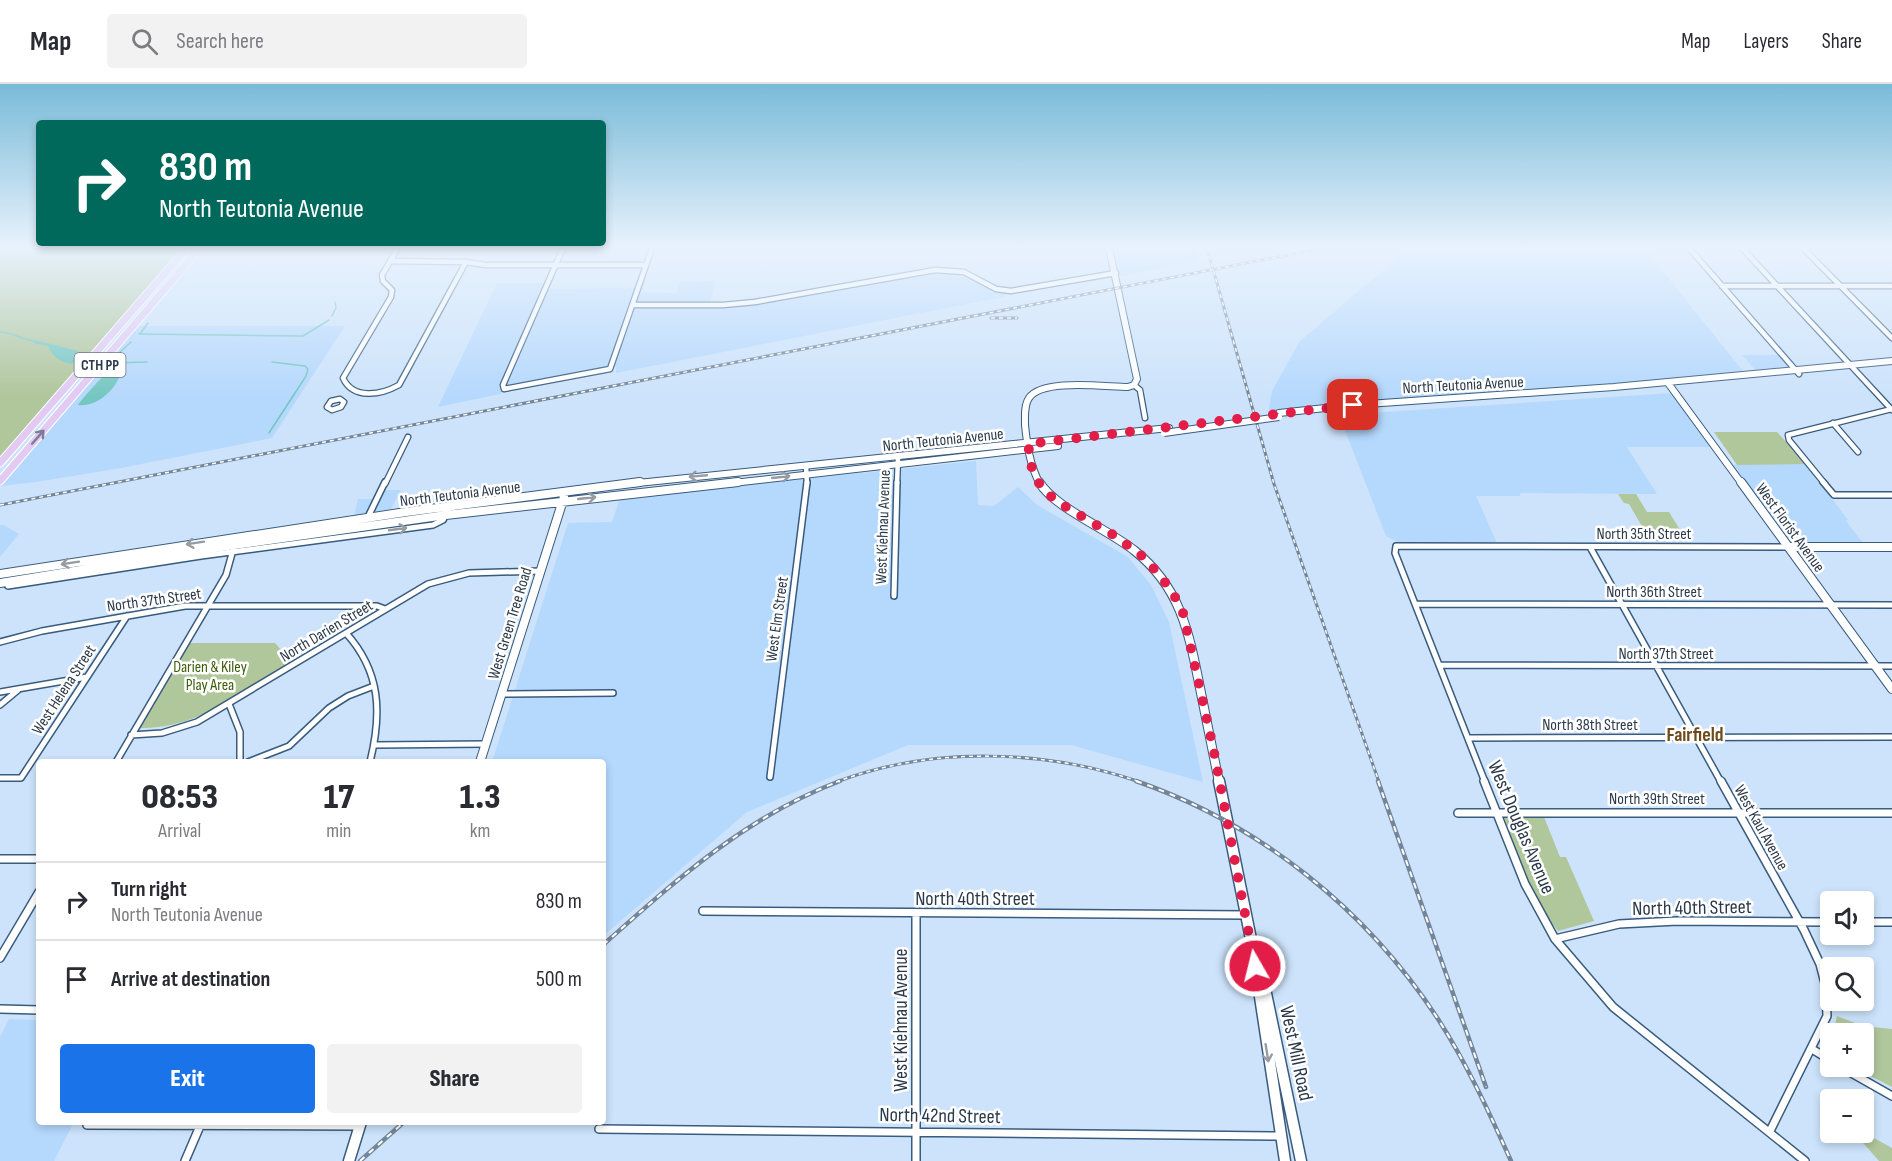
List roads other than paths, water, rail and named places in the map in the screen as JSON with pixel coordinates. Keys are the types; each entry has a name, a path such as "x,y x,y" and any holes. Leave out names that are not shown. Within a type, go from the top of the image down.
{"main road":[{"name":"CTH PP","path":"0,464 144,298"},
{"name":"CTH PP","path":"0,482 157,298"},
{"path":"1121,298 1137,376 1134,385"},
{"name":"North Teutonia Avenue","path":"0,574 450,507 808,474 1279,415 1670,385 1892,363"},
{"name":"West Mill Road","path":"1134,385 1050,388 1035,392 1026,403 1028,447 1035,478 1049,495 1138,553 1165,582 1183,613 1188,628 1254,954 1263,979 1301,1161"},
{"name":"West Florist Avenue","path":"1670,385 1892,689"},
{"name":"North Teutonia Avenue","path":"6,584 564,497 649,481 806,466 898,461"},
{"name":"West Green Tree Road","path":"481,759 564,497"},
{"name":"North 35th Street","path":"1789,547 1892,547"},
{"name":"West Mill Road","path":"1254,954 1255,979 1285,1161"},
{"path":"349,1161 360,1125"}],"street":[{"path":"390,298 343,378 345,385 354,391 371,393 392,389 399,385 446,298"},
{"path":"541,298 503,385 504,389 608,370 612,366 635,298"},
{"path":"633,305 723,305 776,298"},
{"path":"1733,298 1797,372"},
{"path":"1789,298 1892,410"},
{"path":"1853,298 1892,338"},
{"path":"1134,385 1140,390 1145,418"},
{"path":"342,400 354,391"},
{"path":"1892,410 1788,435 1789,440 1834,495 1892,495"},
{"path":"1833,423 1858,452"},
{"path":"363,527 408,437"},
{"name":"West Kiehnau Avenue","path":"894,596 898,461"},
{"name":"West Elm Street","path":"770,777 808,474 806,466"},
{"path":"446,515 450,507"},
{"name":"North Teutonia Avenue","path":"233,548 433,525 439,523 446,515"},
{"path":"118,759 226,575 237,537"},
{"name":"North 35th Street","path":"1396,546 1789,547"},
{"name":"West Douglas Avenue","path":"1396,546 1395,553 1525,884 1555,939 1613,1007 1669,1055 1770,1131 1805,1161"},
{"name":"West Kaul Avenue","path":"1590,547 1800,923 1820,964 1826,987 1827,1016 1770,1131"},
{"name":"North Darien Street","path":"131,735 162,733 197,722 428,584 447,577 469,573 541,571"},
{"name":"North 36th Street","path":"1416,604 1892,605"},
{"name":"North 37th Street","path":"0,642 42,631 185,606 377,606 386,609"},
{"name":"West Helena Street","path":"0,778 21,778 127,616"},
{"path":"346,633 363,655 374,686 377,716 375,745 371,759"},
{"name":"North 37th Street","path":"1439,665 1892,666"},
{"path":"0,692 87,677"},
{"path":"258,759 289,746 329,708 348,696 374,686"},
{"path":"0,705 22,688"},
{"path":"503,694 613,693"},
{"path":"229,704 239,721 243,740 240,759"},
{"name":"North 38th Street","path":"1468,738 1892,737"},
{"path":"375,745 486,744"},
{"name":"North 39th Street","path":"1458,813 1892,813"},
{"path":"0,859 36,859"},
{"path":"0,958 36,897"},
{"name":"North 40th Street","path":"703,911 1246,915"},
{"name":"West Kiehnau Avenue","path":"916,914 916,1161"},
{"name":"North 40th Street","path":"1555,939 1619,924 1677,921 1820,922"},
{"path":"1874,922 1892,922"},
{"path":"0,1009 36,1010"},
{"path":"1812,1049 1820,1054"},
{"path":"1858,1077 1892,1096"},
{"path":"87,1125 280,1125"},
{"path":"185,1161 200,1126"},
{"name":"North 42nd Street","path":"599,1129 1280,1136"}],"waterway":[{"path":"332,316 336,308 335,302"},
{"path":"139,334 303,336 329,320"},
{"path":"140,334 148,323"},
{"path":"0,332 35,341"},
{"path":"117,355 131,342"},
{"path":"107,363 147,362"},
{"path":"269,433 306,376 308,369 305,366 272,362"}],"railway":[{"path":"0,505 1065,298"},
{"path":"1221,298 1274,484 1379,782"},
{"path":"991,318 1017,318"},
{"path":"836,782 873,770 910,762 949,757 988,756 1066,763 1140,782"},
{"path":"606,942 686,874 743,831 806,795 840,781"},
{"path":"1136,781 1182,799 1267,846 1307,875 1378,941 1409,979 1449,1036 1511,1161"},
{"path":"1378,781 1486,1087"},
{"path":"360,1161 401,1125"}],"district":[{"name":"Fairfield","path":"1695,734"}],"park label":[{"name":"Darien & Kiley Play Area","path":"210,675"}]}
